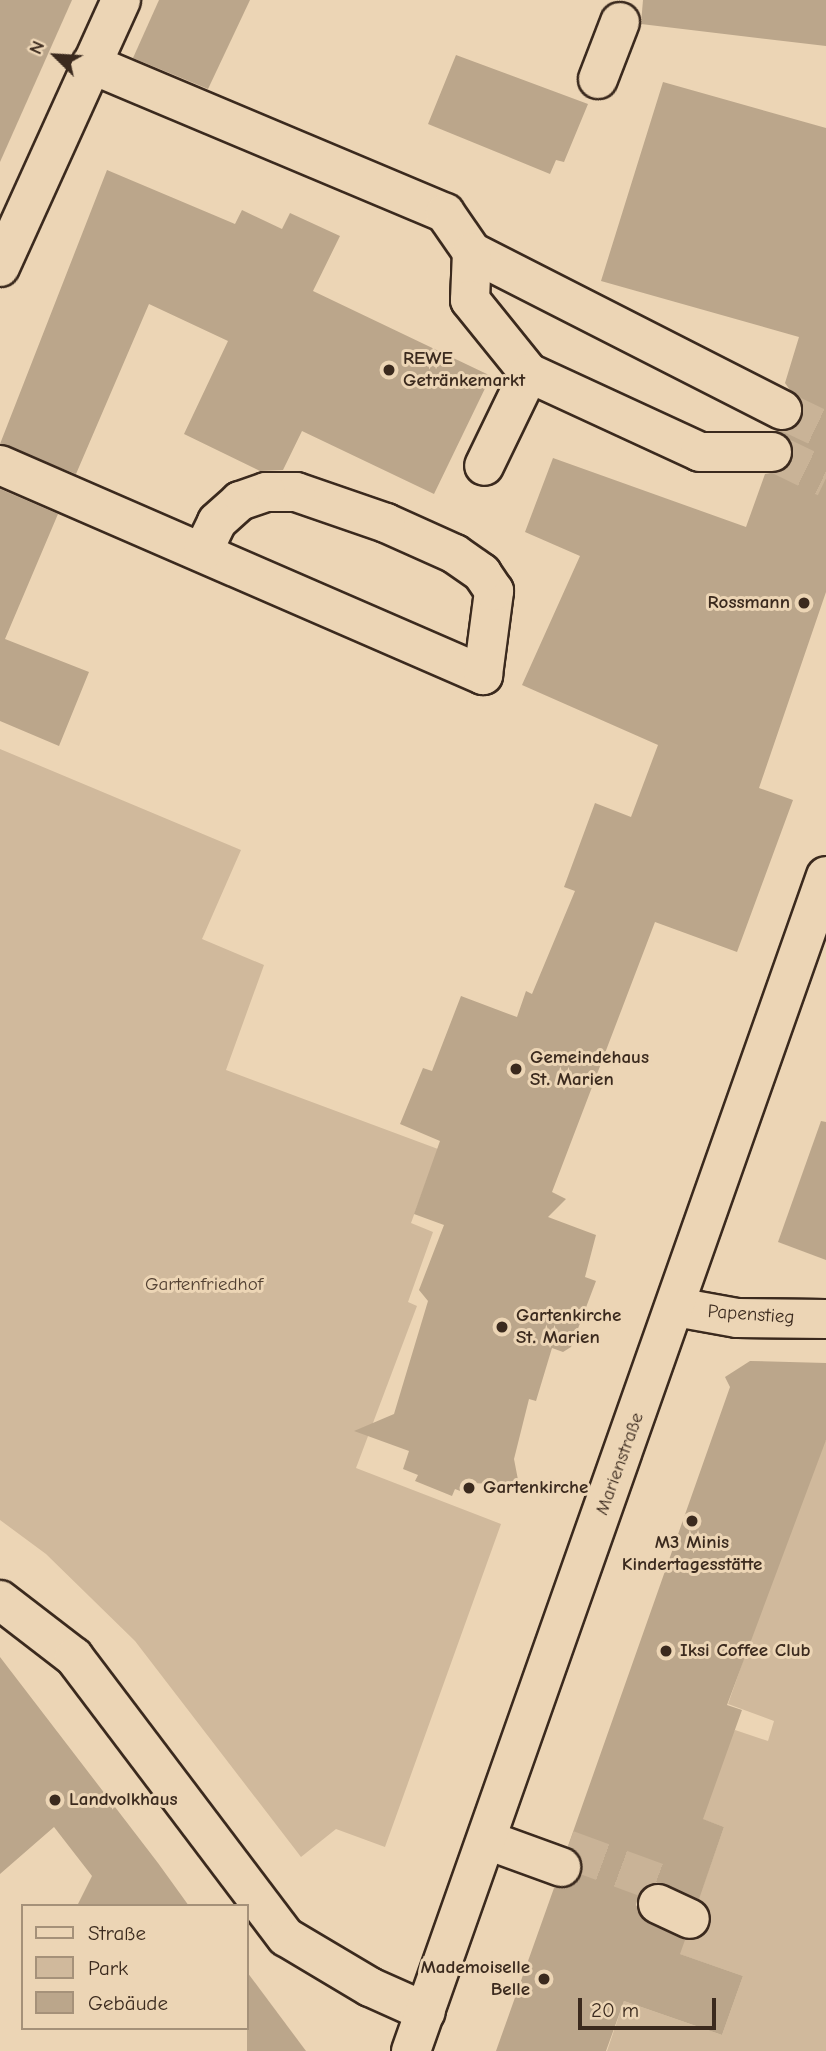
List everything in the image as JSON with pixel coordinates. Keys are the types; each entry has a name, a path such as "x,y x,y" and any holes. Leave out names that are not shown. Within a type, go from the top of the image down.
{"main road":[{"path":"0,267 121,0"},
{"path":"598,79 620,22"},
{"path":"91,64 445,212 472,251 782,410"},
{"path":"472,251 470,300 529,373 700,452 772,452"},
{"path":"484,466 529,373"},
{"path":"0,465 483,675 494,591 482,573 455,554 386,523 296,492 266,492 240,501 217,522 203,551"},
{"name":"Marienstraße","path":"411,2051 826,876"},
{"name":"Papenstieg","path":"676,1307 737,1318 826,1319"},
{"path":"0,1600 74,1657 286,1937 370,1987 426,2012"},
{"path":"490,1831 564,1858"}],"green space":[{"name":"Gartenfriedhof","path":"0,749 241,850 202,939 264,965 226,1070 438,1149 411,1223 433,1232 408,1302 417,1306 356,1468 501,1524 385,1847 336,1829 301,1857 135,1641 46,1554 0,1520"},
{"path":"826,1441 826,2051 607,2051 624,2001 722,2035 743,1976 645,1942 667,1877 702,1889 724,1827 666,1806 735,1730 768,1741 774,1721 728,1704 769,1587 795,1442"}],"building":[{"path":"0,0 72,0 0,162"},
{"path":"159,0 250,0 208,89 133,58"},
{"path":"643,0 826,0 826,46 641,24"},
{"path":"456,55 588,104 564,162 556,160 550,174 428,124"},
{"path":"663,82 826,128 826,592 759,788 793,800 737,952 655,922 552,1192 566,1199 548,1217 596,1235 585,1277 596,1281 571,1347 563,1352 552,1348 536,1401 529,1399 514,1459 519,1485 471,1483 468,1494 455,1489 452,1496 415,1481 418,1475 403,1469 409,1451 354,1431 394,1414 428,1301 419,1290 444,1225 414,1214 440,1141 400,1124 423,1068 432,1071 461,996 517,1017 526,991 532,994 575,891 564,887 595,803 631,817 658,745 522,685 580,556 525,532 553,458 746,527 765,474 782,471 791,462 791,442 775,430 794,428 804,410 785,383 799,337 601,281"},
{"path":"107,170 235,224 242,210 282,229 290,213 340,236 313,291 491,376 434,494 302,431 283,470 260,471 184,434 228,341 149,304 76,474 0,444"},
{"path":"0,489 58,514 5,639 89,672 59,746 0,721"},
{"path":"821,1121 826,1122 826,1260 778,1242"},
{"path":"750,1361 826,1363 826,1440 727,1705 742,1710 703,1819 724,1827 699,1899 655,1882 639,1894 636,1905 648,1923 685,1940 680,1954 743,1976 722,2035 624,2001 606,2051 496,2051 554,1888 574,1884 582,1874 578,1854 568,1846 730,1387 725,1377"},
{"name":"Landvolkhaus","path":"0,1657 188,1904 78,1904 92,1876 54,1827 0,1874"},
{"path":"248,1973 306,2051 247,2051 248,2030"}],"tunnel":[{"path":"782,410 826,431"},
{"path":"772,452 826,478"},
{"path":"567,1849 665,1885"}],"place":[{"name":"REWE Getränkemarkt","path":"389,370"},
{"name":"Rossmann","path":"804,603"},
{"name":"Gemeindehaus St. Marien","path":"516,1069"},
{"name":"Gartenkirche St. Marien","path":"502,1327"},
{"name":"Gartenkirche","path":"469,1488"},
{"name":"M3 Minis Kindertagesstätte","path":"692,1521"},
{"name":"Iksi Coffee Club","path":"666,1651"},
{"name":"Landvolkhaus","path":"55,1800"},
{"name":"Mademoiselle Belle","path":"544,1979"}]}
